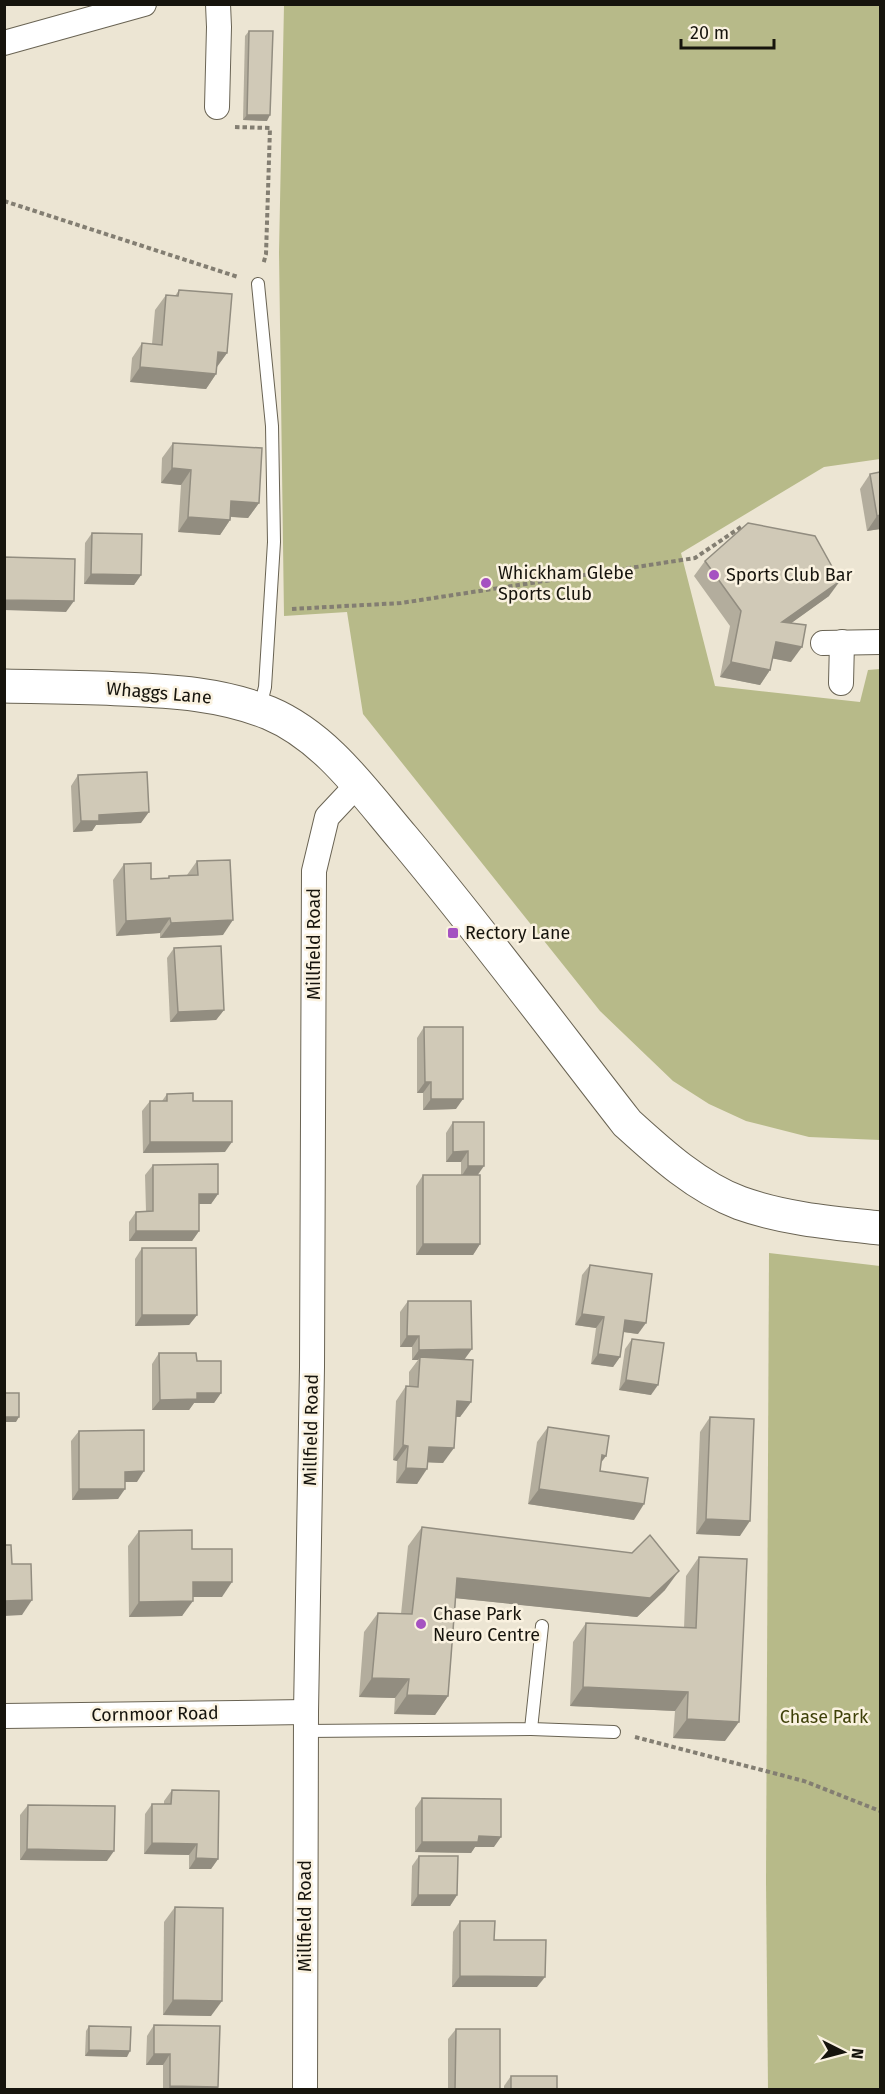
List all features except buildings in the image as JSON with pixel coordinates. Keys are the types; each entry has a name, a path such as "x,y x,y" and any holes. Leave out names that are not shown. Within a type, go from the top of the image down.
{"main road":[{"name":"Whaggs Lane","path":"4,686 178,691 213,697 259,710 297,727 322,747 357,785"},
{"path":"357,785 439,881 627,1123 652,1145 704,1184 738,1202 771,1212 807,1219 880,1228"}],"street":[{"path":"4,44 144,4"},
{"path":"217,107 218,4"},
{"path":"841,683 833,643 880,642"},
{"name":"Millfield Road","path":"305,2090 314,871 327,817 357,785"},
{"name":"Cornmoor Road","path":"4,1716 306,1721"}],"lane":[{"path":"258,284 272,426 274,542 265,687 259,710"},
{"path":"531,1729 542,1626"},
{"path":"306,1721 614,1732"}],"path":[{"path":"4,201 258,284 266,254 270,128 215,126 217,107"},
{"path":"270,609 333,608 401,603 695,558 741,526"},
{"path":"614,1732 804,1780 880,1811"}],"green space":[{"name":"Whickham Glebe Sports Club","path":"284,5 880,5 880,459 824,467 681,553 715,686 860,702 868,670 880,669 880,1140 809,1137 746,1121 709,1104 673,1081 600,1011 363,714 347,612 284,616 279,252"},
{"name":"Chase Park","path":"769,1253 880,1266 880,2089 768,2089 766,1882"}],"place":[{"name":"Sports Club Bar","path":"714,575"},
{"name":"Whickham Glebe Sports Club","path":"486,583"},
{"name":"Rectory Lane","path":"453,933"},
{"name":"Chase Park Neuro Centre","path":"421,1624"}]}
